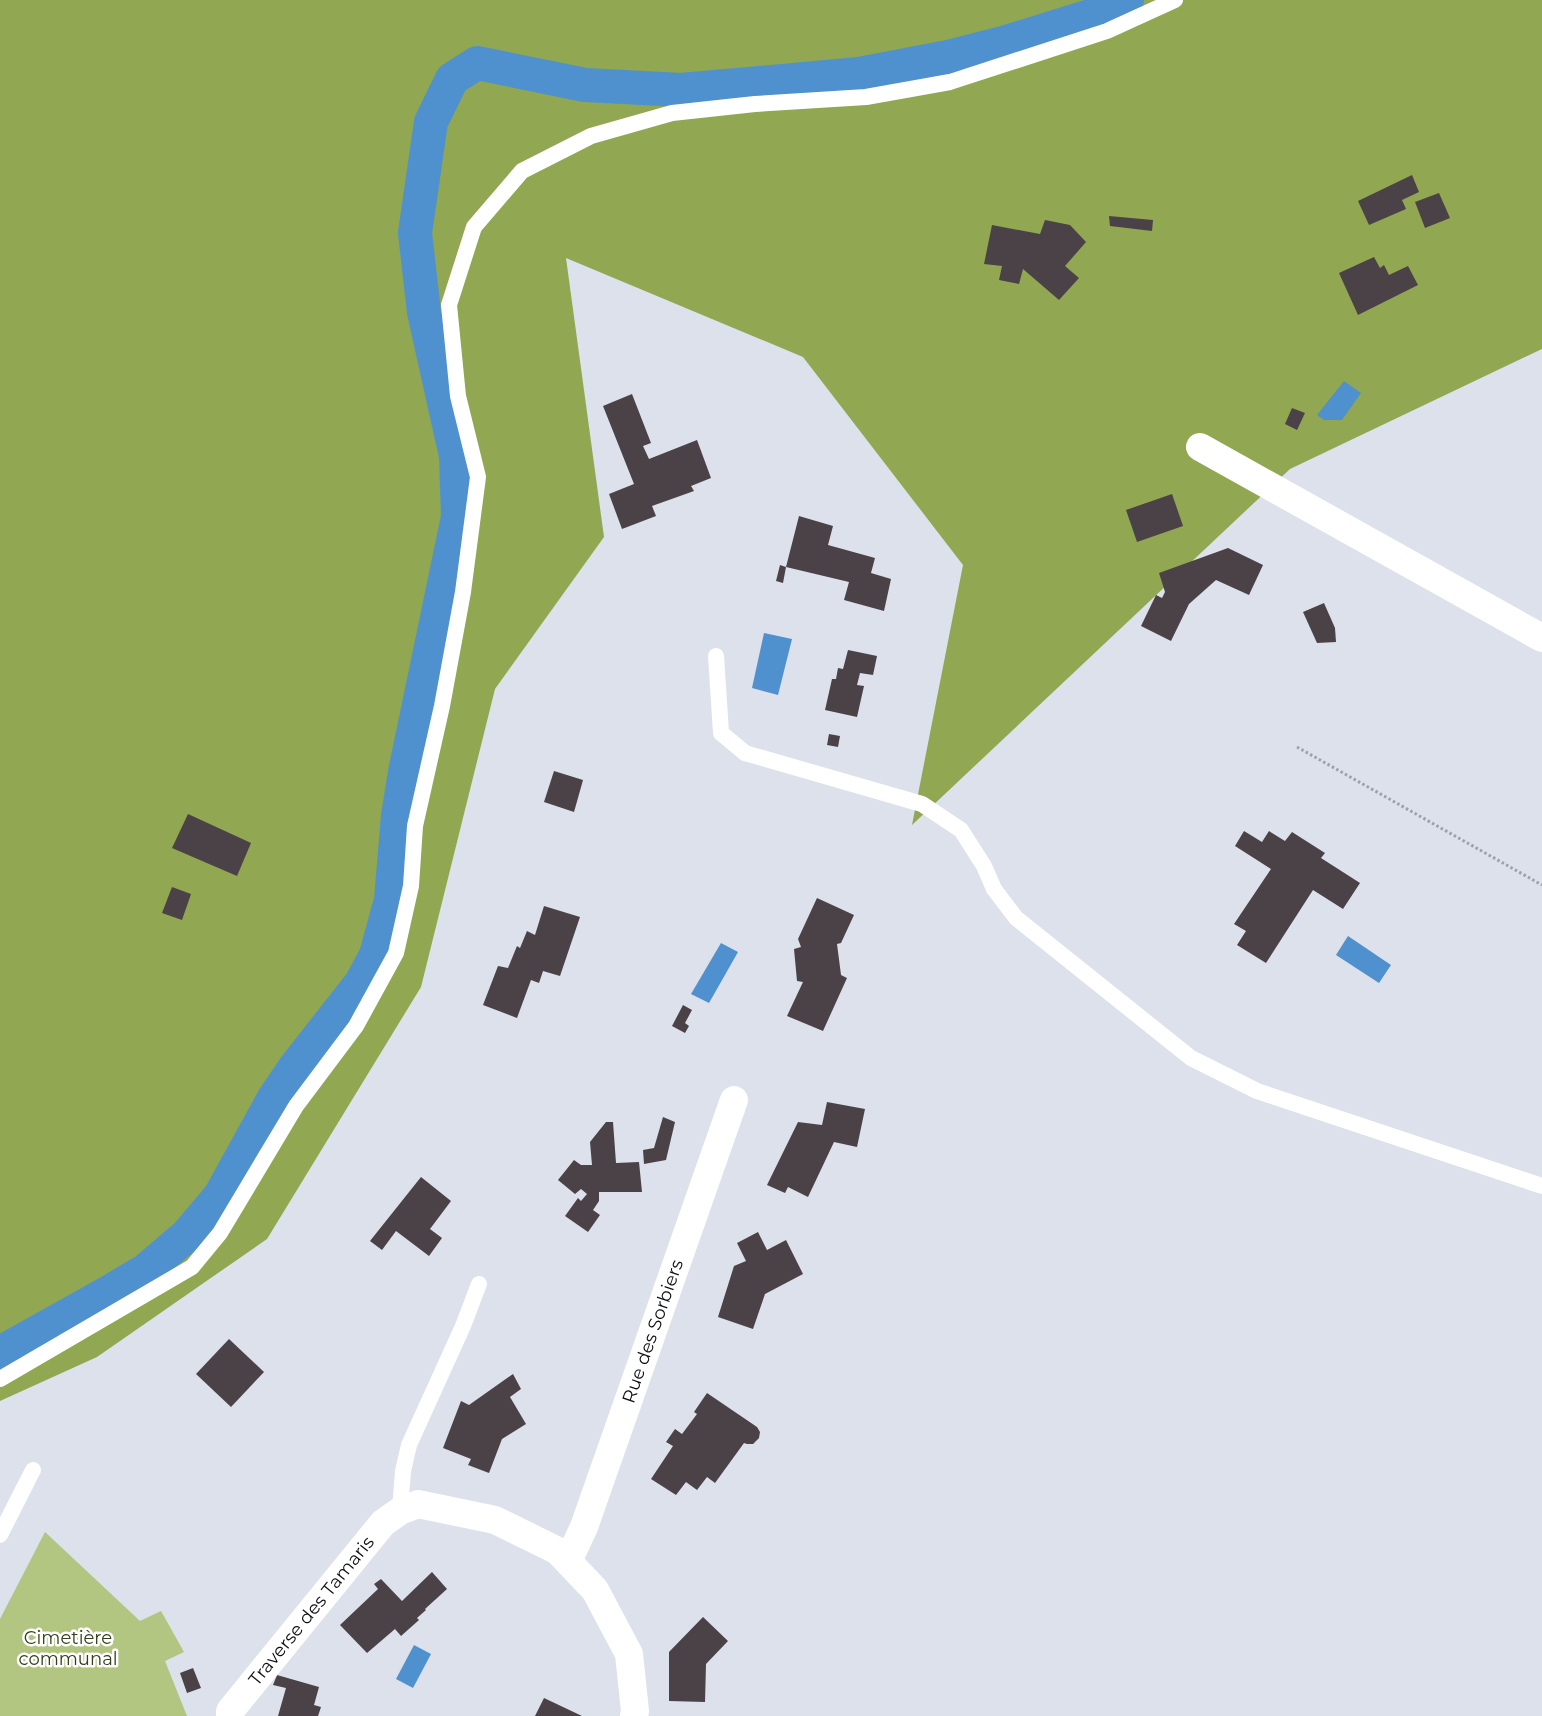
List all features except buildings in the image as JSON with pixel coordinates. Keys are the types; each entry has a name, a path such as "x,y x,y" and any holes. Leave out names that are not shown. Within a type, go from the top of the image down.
{"street":[{"path":"1200,447 1542,638"},
{"name":"Rue des Sorbiers","path":"568,1562 584,1527 734,1100"},
{"path":"400,1511 418,1504 495,1520 558,1551 595,1590 629,1654 634,1716"},
{"name":"Traverse des Tamaris","path":"230,1716 230,1711 384,1523 400,1511"}],"lane":[{"path":"0,1379 192,1267 220,1233 296,1106 356,1026 396,953 411,886 415,826 442,706 463,592 478,477 458,396 449,305 474,227 522,171 591,136 672,113 755,104 866,97 950,82 1107,31 1175,0"},
{"path":"716,656 721,733 745,752 922,804 961,830 984,866 994,888 1016,918 1192,1058 1257,1091 1542,1186"},
{"path":"400,1511 403,1471 409,1445 463,1326 479,1284"},
{"path":"0,1535 33,1470"}],"path":[{"path":"1298,747 1542,885"}],"green space":[{"path":"0,0 1542,0 1542,349 1290,469 912,825 963,565 803,357 566,258 604,537 495,689 421,987 267,1239 97,1357 0,1401"},
{"name":"Cimetière communal","path":"45,1532 140,1621 161,1611 184,1652 165,1661 187,1716 0,1716 0,1619"}],"water":[{"path":"1344,381 1361,393 1342,420 1324,420 1317,415"},
{"path":"764,633 792,639 778,695 752,688"},
{"path":"1348,936 1391,965 1379,983 1336,955"},
{"path":"721,943 738,952 709,1003 691,994"},
{"path":"414,1645 431,1654 413,1688 396,1679"}],"waterway":[{"path":"0,1353 146,1270 187,1235 220,1196 274,1098 295,1067 361,983 376,955 391,900 398,816 405,772 458,517 456,456 424,312 415,233 431,122 452,79 477,63 585,85 681,90 859,74 948,57 1003,43 1090,16 1127,0"}]}
